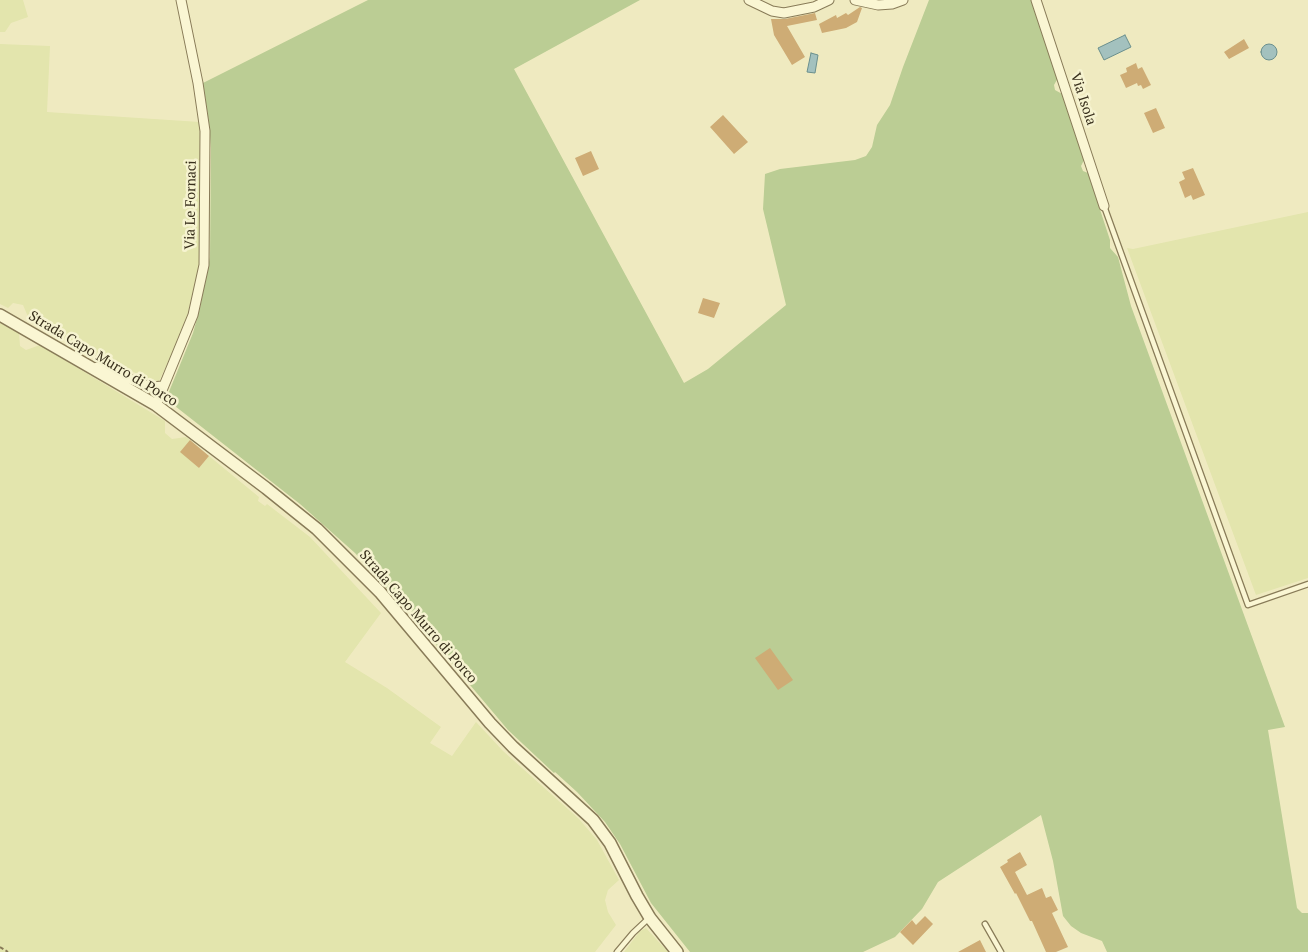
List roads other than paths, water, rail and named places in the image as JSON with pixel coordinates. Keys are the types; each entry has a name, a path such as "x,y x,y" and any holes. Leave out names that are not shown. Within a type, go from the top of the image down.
{"street":[{"name":"Via Le Fornaci","path":"156,405 191,321 204,265 205,130 198,83 181,0"},
{"path":"749,0 772,11 784,13 814,8 829,0"},
{"path":"855,0 878,5 892,4 903,0"},
{"name":"Via Isola","path":"1036,0 1104,206"},
{"name":"Strada Capo Murro di Porco","path":"0,315 156,405 317,529 380,592 490,723 513,747 593,820 610,843 650,918 677,952"},
{"path":"81,361 151,387 163,386"}],"lane":[{"path":"1104,206 1248,605 1308,584"},
{"path":"618,952 632,933 650,918"},
{"path":"984,924 1001,952"}],"water":[{"path":"1125,35 1131,47 1104,60 1098,48"},
{"path":"1269,44 1275,46 1277,52 1275,58 1269,60 1263,58 1261,52 1263,46"},
{"path":"811,53 818,55 815,73 807,72"}]}
